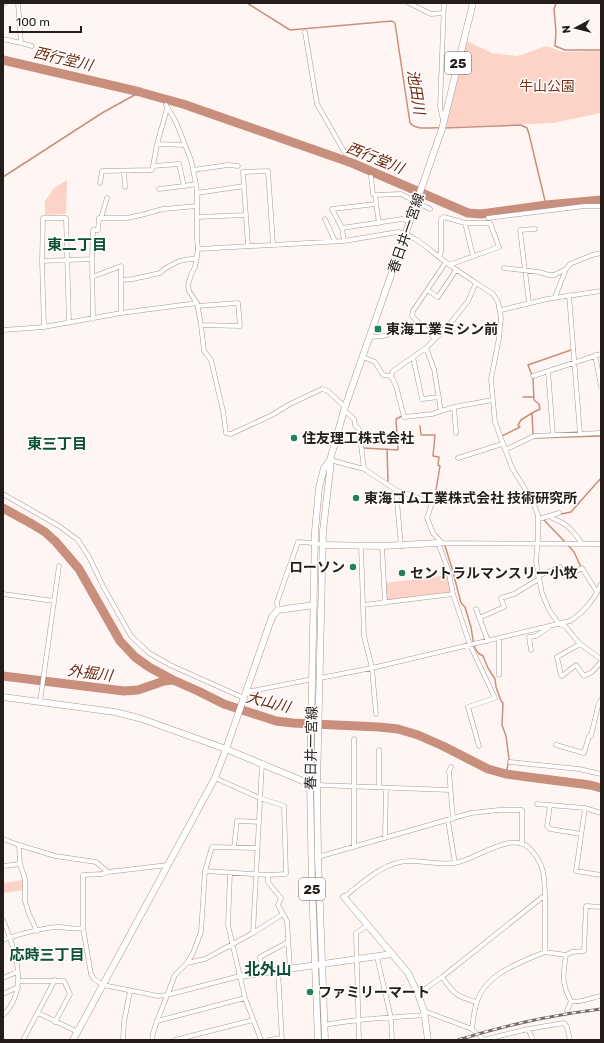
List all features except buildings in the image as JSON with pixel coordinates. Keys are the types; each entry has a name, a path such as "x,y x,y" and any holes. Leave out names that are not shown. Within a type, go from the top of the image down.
{"main road":[{"name":"春日井一宮線","path":"325,1040 318,857 317,785 320,710 322,531 330,460 345,408 443,124 473,3"},
{"name":"春日井一宮線","path":"318,1040 310,784 316,515 319,488 324,468 330,460"},
{"path":"323,545 401,546 440,543"},
{"path":"73,1040 214,778 236,722 272,617 278,610 314,605"},
{"path":"3,697 115,712 139,718 226,749 310,784 317,785"},
{"path":"344,896 408,974 418,994 424,1013 428,1040"},
{"path":"240,976 290,970 392,954"}],"street":[{"path":"18,3 21,43"},
{"path":"409,3 431,14 443,13"},
{"path":"443,124 440,107 444,3"},
{"path":"305,32 317,104 345,153"},
{"path":"3,39 32,46"},
{"path":"100,183 102,171 152,170 166,107 176,122 191,160 196,184 198,250 195,267 190,275 188,285 189,291 197,304 204,351 212,360 226,432 231,434 322,389 328,391 354,419 355,425 359,429 364,469"},
{"path":"157,144 185,145"},
{"path":"153,166 179,164 184,186"},
{"path":"193,170 228,165 238,166"},
{"path":"124,171 125,187"},
{"path":"248,246 244,172 268,171 272,244"},
{"path":"371,177 379,223"},
{"path":"159,190 196,184"},
{"path":"197,193 244,186"},
{"path":"375,195 401,194 430,209"},
{"path":"93,319 93,230 98,230 99,218 101,218 107,198"},
{"path":"344,241 342,228 332,209 376,204"},
{"path":"101,218 127,218 163,209 197,206"},
{"path":"488,218 585,206 601,206"},
{"path":"197,217 246,215"},
{"path":"435,339 412,316 413,311 448,263 499,247 490,223 465,223 444,217 441,219 441,252 439,257"},
{"path":"44,327 42,261 43,218 66,218 69,323"},
{"path":"325,219 335,241"},
{"path":"342,228 402,219 410,221"},
{"path":"465,223 473,256"},
{"path":"529,303 520,230 535,228"},
{"path":"198,250 272,244 344,241 398,232 406,234 424,245 456,270 493,294 501,310 499,338 491,380 495,422 512,468 532,500 539,519 536,562 538,578 545,602 559,624 565,626 580,644 601,659"},
{"path":"555,297 566,269 570,264 601,254"},
{"path":"121,280 160,273 179,261 197,258"},
{"path":"42,261 92,259"},
{"path":"92,277 121,266 121,313"},
{"path":"504,268 525,270 549,275 554,275 566,269"},
{"path":"427,290 438,297 456,270"},
{"path":"391,376 393,371 426,348 453,320 468,301 476,283"},
{"path":"501,310 555,297 601,292"},
{"path":"569,295 580,434"},
{"path":"3,330 44,327 121,313 197,304 238,303 240,326 201,325"},
{"path":"370,337 384,336 404,328"},
{"path":"426,348 434,369 441,411"},
{"path":"533,376 601,354"},
{"path":"595,355 601,386"},
{"path":"363,357 375,362 383,375 391,376"},
{"path":"413,357 422,399 439,397"},
{"path":"548,371 553,435"},
{"path":"391,376 396,386 404,417 432,414 454,407 492,400"},
{"path":"454,407 456,433"},
{"path":"505,450 534,436 601,433"},
{"path":"458,458 502,444"},
{"path":"330,460 364,469 396,490 432,503 428,518 433,534 440,543 453,594 470,645 495,698 468,707 479,746"},
{"path":"396,490 401,546"},
{"path":"3,494 59,526 78,540 89,557 131,636 150,653 170,665 244,697 313,679"},
{"path":"539,519 558,513"},
{"path":"549,516 563,522 582,544"},
{"path":"278,610 277,602 298,542 323,545"},
{"path":"440,543 601,544"},
{"path":"361,546 364,636 372,668 376,714"},
{"path":"382,546 385,603"},
{"path":"40,702 59,566"},
{"path":"480,618 504,607 501,598 514,594 538,578 560,567 566,577 582,568 599,593"},
{"path":"320,678 372,668 570,621 580,614 599,593 601,584"},
{"path":"3,594 54,601"},
{"path":"363,605 453,594"},
{"path":"476,609 488,641"},
{"path":"530,650 529,637 536,636 549,626"},
{"path":"499,638 499,675"},
{"path":"580,644 557,657 562,676 576,665 584,676 592,672 601,662"},
{"path":"556,745 584,753 589,736 591,736 598,706 601,700"},
{"path":"595,718 601,719"},
{"path":"354,739 354,847"},
{"path":"379,750 379,787"},
{"path":"510,762 579,769 601,774"},
{"path":"253,932 262,763"},
{"path":"451,767 449,771 453,819"},
{"path":"205,871 268,875 286,874 284,806 260,798 214,778"},
{"path":"317,785 450,790"},
{"path":"385,838 386,788"},
{"path":"538,804 585,808 601,813"},
{"path":"550,805 547,826 550,829 581,834"},
{"path":"585,808 576,871 601,875 601,871"},
{"path":"318,857 471,813 499,810 522,810 522,843"},
{"path":"448,820 456,863"},
{"path":"234,847 237,821 259,822"},
{"path":"3,839 55,856 96,862 108,872"},
{"path":"344,896 374,874 395,862 409,861 456,863 506,843 522,843 529,847 544,870 545,952"},
{"path":"19,845 20,864 25,879 28,914 37,931"},
{"path":"152,1040 157,1020 175,975 188,963 201,932 205,871 212,847 258,848"},
{"path":"3,867 20,864"},
{"path":"168,865 102,874 83,875 83,928 91,974 94,980 103,985 158,996 240,976"},
{"path":"230,873 228,925 246,998 261,1040"},
{"path":"268,875 268,882 281,898 278,905 288,922 290,970"},
{"path":"418,994 442,977 545,895"},
{"path":"472,1029 476,1002 481,992 498,974 519,962 545,952 566,955 572,952 584,951 586,906 601,907"},
{"path":"188,963 205,959 283,914"},
{"path":"3,920 10,937 18,981 18,987 14,1000 3,1015"},
{"path":"359,1040 356,933 368,926"},
{"path":"3,940 10,937 58,927 73,930 83,928"},
{"path":"262,974 260,957 288,942"},
{"path":"566,955 564,988 571,1001"},
{"path":"377,957 391,1018 392,1040"},
{"path":"269,1040 282,1039 278,971"},
{"path":"3,978 17,972"},
{"path":"442,977 452,992 476,1002"},
{"path":"22,1040 55,980"},
{"path":"18,981 64,980 70,994 55,1022"},
{"path":"3,994 18,987"},
{"path":"123,1040 124,1022 130,991"},
{"path":"571,1001 573,1002 601,996"},
{"path":"157,1020 246,998"},
{"path":"567,1011 571,1001"},
{"path":"38,1013 78,1032"},
{"path":"325,1025 339,1022 391,1018 424,1013 472,1029 484,1040 528,1029 564,1024 567,1027 570,1040"},
{"path":"175,1040 253,1020"},
{"path":"528,1029 534,1040"}],"green space":[{"name":"牛山公園","path":"467,41 492,53 517,56 546,46 564,52 601,51 601,113 553,123 448,127 446,125"},
{"path":"67,180 66,214 45,215 45,201 54,188"},
{"path":"447,572 451,592 387,600 385,583 441,576"},
{"path":"24,880 24,890 3,893 3,883"}],"waterway":[{"name":"池田川","path":"247,3 290,30 392,21 395,23 410,123 420,128 440,128"},
{"path":"556,3 554,9 556,32 555,46 565,50 601,50"},
{"name":"西行堂川","path":"3,60 140,92"},
{"path":"3,177 102,113 140,92 143,93"},
{"name":"西行堂川","path":"143,93 183,104 352,163 468,213 481,214 546,205 601,200"},
{"name":"池田川","path":"444,128 521,125 527,128 546,205"},
{"path":"533,434 532,413 540,409 539,404 534,400 533,378 528,365 571,350"},
{"path":"523,397 533,397"},
{"path":"502,436 520,427 518,425 521,420 532,413"},
{"path":"363,448 398,450 396,419 402,416"},
{"path":"420,426 421,435 435,435 433,456 439,457 438,465 440,466 434,502"},
{"path":"534,438 601,436"},
{"path":"387,449 388,481"},
{"path":"561,514 571,512 601,478"},
{"name":"大山川","path":"3,508 45,532 56,542 79,569 120,641 135,657 149,667 173,680 224,704 276,721 398,729 418,735 443,746 488,769 506,774 590,785 601,788"},
{"path":"544,520 565,542"},
{"path":"568,545 574,552 581,567"},
{"path":"445,546 461,603 465,607 471,627 474,646 478,653 483,656 495,679 496,687 503,703 502,725 506,736 509,759 506,774"},
{"name":"外掘川","path":"3,676 124,691 138,690 164,681 173,680"}],"railway":[{"path":"458,1040 529,1021 601,1009"}],"place":[{"name":"東海工業ミシン前","path":"378,329"},
{"name":"住友理工株式会社","path":"294,438"},
{"name":"東海ゴム工業株式会社 技術研究所","path":"356,498"},
{"name":"ローソン","path":"353,567"},
{"name":"セントラルマンスリー小牧","path":"402,573"},
{"name":"ファミリーマート","path":"310,992"}],"district":[{"name":"東二丁目","path":"77,245"},
{"name":"東三丁目","path":"57,444"},
{"name":"応時三丁目","path":"47,955"},
{"name":"北外山","path":"268,969"}]}
